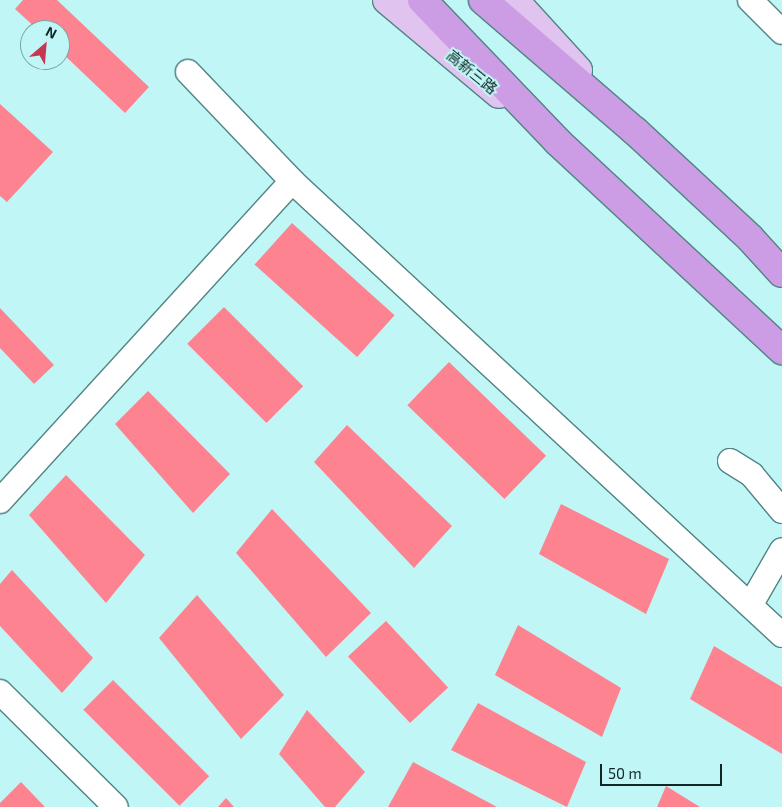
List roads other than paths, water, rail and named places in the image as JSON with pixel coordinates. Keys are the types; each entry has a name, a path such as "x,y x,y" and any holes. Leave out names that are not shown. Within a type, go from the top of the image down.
{"highway":[{"name":"高新三路","path":"422,0 558,142 782,350"},
{"path":"483,0 635,132 750,238 782,273"}],"main road":[{"name":"高新三路","path":"387,0 558,142"},
{"path":"514,0 635,132"}],"street":[{"path":"750,0 782,32"},
{"path":"188,72 292,180 751,604 782,635"},
{"path":"0,501 292,180"},
{"path":"730,461 752,475 782,511"},
{"path":"751,604 782,550"},
{"path":"0,692 116,807"}]}
